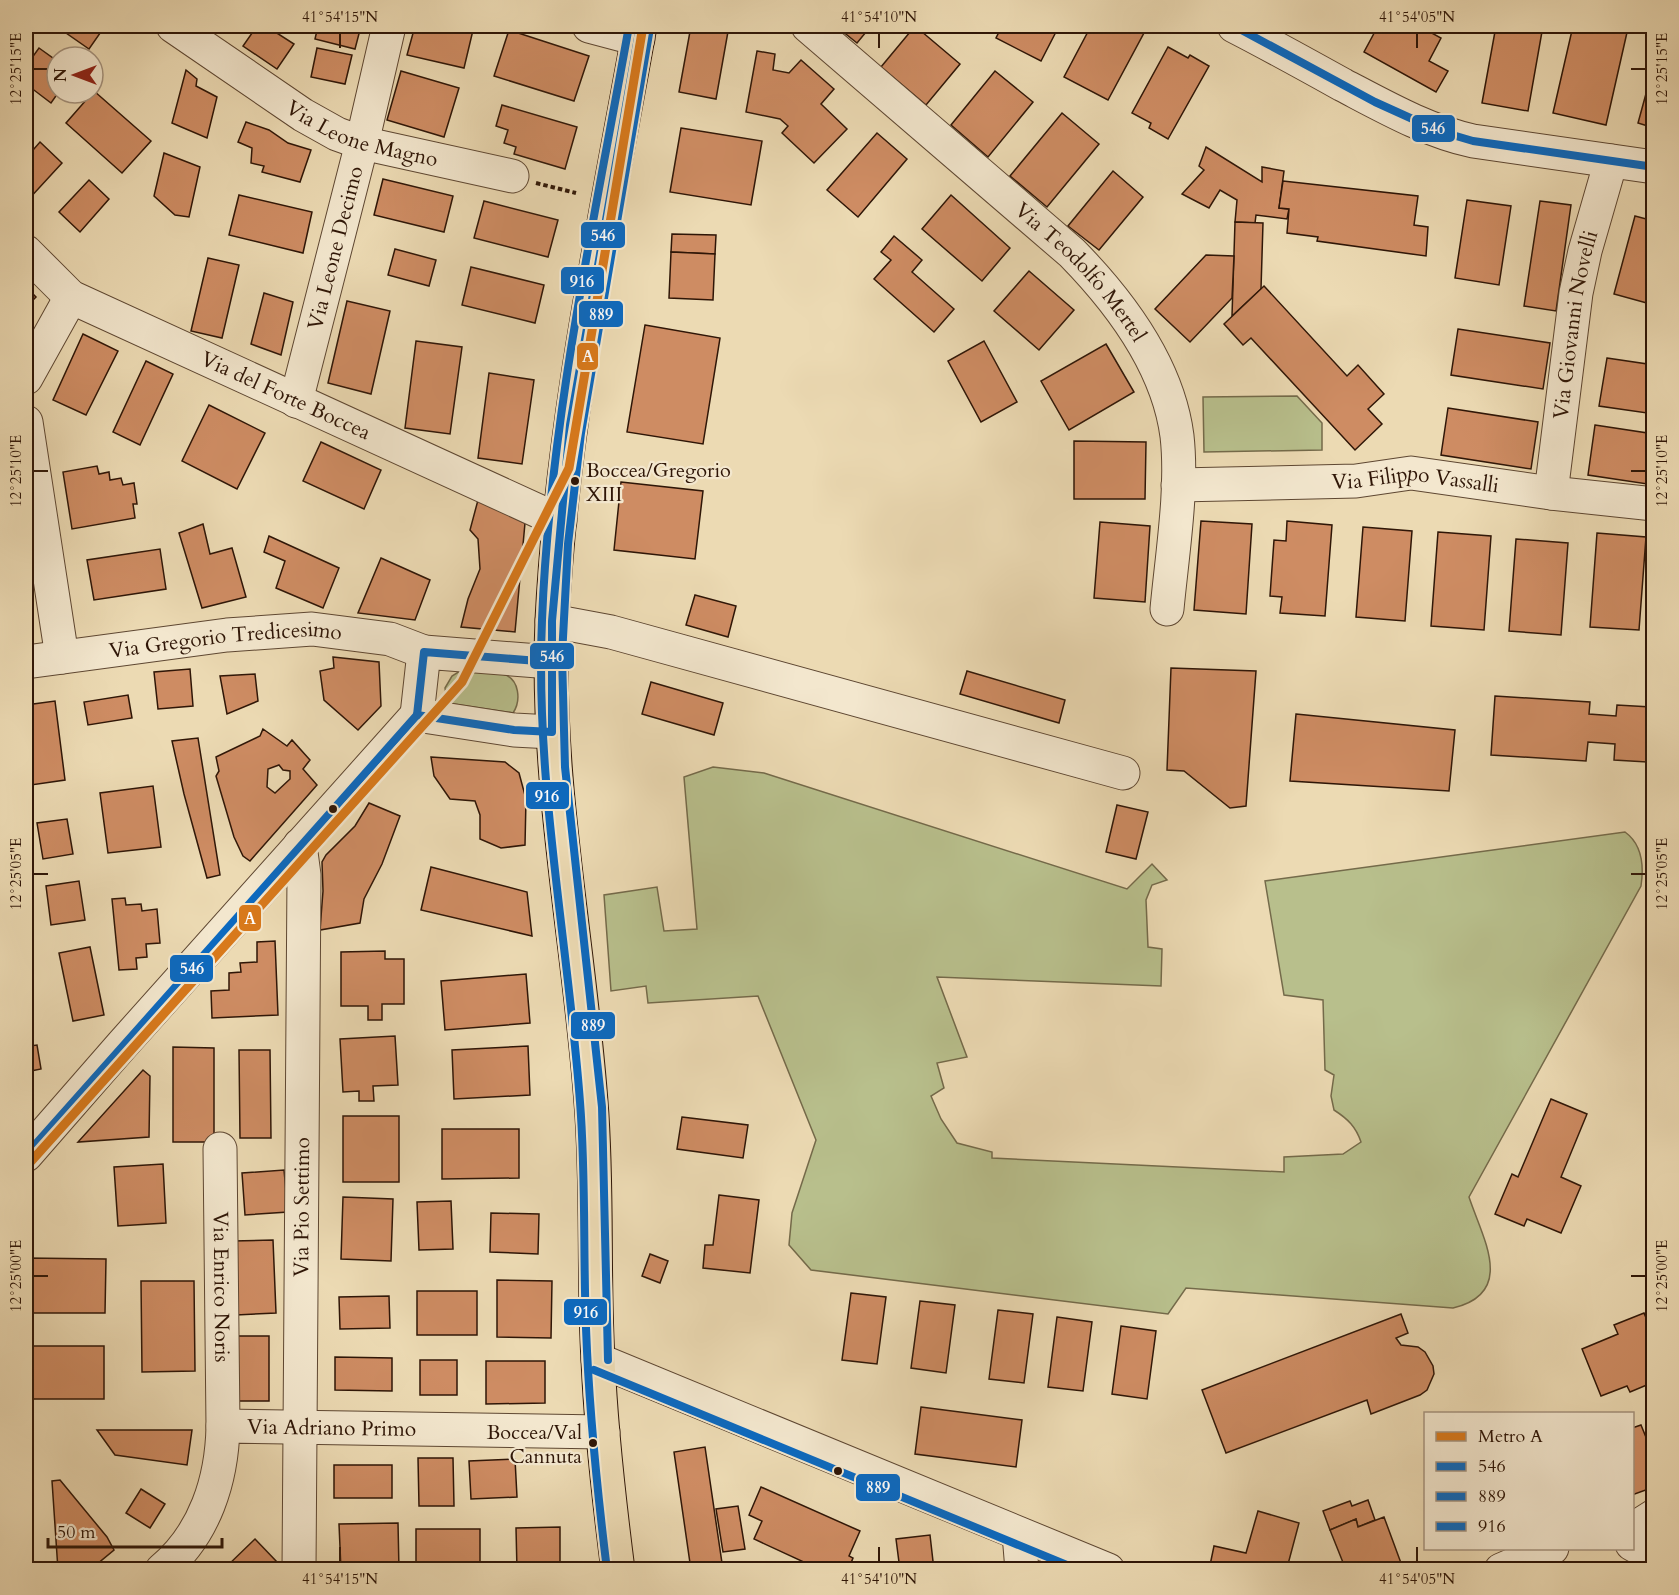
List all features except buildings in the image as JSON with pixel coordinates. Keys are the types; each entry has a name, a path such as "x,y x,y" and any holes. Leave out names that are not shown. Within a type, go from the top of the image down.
{"main road":[{"path":"618,1569 603,1432 598,1360 592,1108 552,732 551,662 560,521 570,426 639,32"}],"street":[{"name":"Via Leone Magno","path":"173,26 320,125 362,143 512,176"},
{"name":"Via Leone Decimo","path":"297,401 389,26"},
{"path":"589,26 639,32"},
{"name":"Via Teodolfo Mertel","path":"808,26 1072,253 1101,285 1143,343 1167,396 1176,435 1178,485 1167,609"},
{"path":"1234,26 1361,94 1442,133 1473,141 1653,167"},
{"name":"Via Giovanni Novelli","path":"1551,493 1576,293 1585,251 1611,161"},
{"name":"Via del Forte Boccea","path":"26,252 71,297 560,521"},
{"path":"26,378 71,297"},
{"path":"26,422 62,657"},
{"name":"Via Filippo Vassalli","path":"1178,485 1356,481 1411,473 1551,493 1653,504"},
{"path":"552,621 611,632 1123,773"},
{"name":"Via Gregorio Tredicesimo","path":"26,662 227,635 312,629 390,639 424,652 551,662"},
{"path":"26,1155 417,715 424,652"},
{"path":"417,715 514,730 552,732"},
{"name":"Via Pio Settimo","path":"299,1569 304,886 300,845"},
{"name":"Via Enrico Noris","path":"220,1149 223,1426"},
{"path":"598,1360 1108,1569"},
{"name":"Via Adriano Primo","path":"162,1569 185,1546 212,1497 220,1466 223,1426 603,1432"},
{"path":"1634,1529 1653,1516"},
{"path":"1019,1534 1022,1569"},
{"path":"1634,1545 1653,1556"},
{"path":"1501,1569 1547,1550"}],"path":[{"path":"512,176 576,193"}],"green space":[{"path":"1297,396 1322,423 1322,450 1204,452 1203,397"},
{"path":"460,671 493,672 509,677 516,685 518,697 513,713 447,703 445,688 452,676"},
{"path":"713,767 764,773 1127,889 1152,864 1167,880 1152,885 1146,900 1148,947 1162,949 1161,986 937,977 967,1057 937,1063 944,1088 931,1096 941,1119 957,1143 992,1152 992,1158 1284,1172 1284,1157 1343,1154 1361,1142 1351,1124 1334,1110 1331,1096 1334,1075 1325,1070 1323,1000 1284,995 1265,881 1625,832 1636,843 1641,856 1641,886 1469,1197 1487,1246 1490,1262 1490,1277 1484,1290 1473,1301 1453,1308 1186,1288 1168,1314 811,1270 789,1245 792,1213 816,1140 758,996 648,1003 646,986 611,991 604,895 657,887 664,931 697,929 684,777"}],"metro line":[{"name":"A","path":"26,1167 462,682 569,468 643,26"}],"transit line":[{"name":"916","path":"607,1570 587,1358 580,1102 548,801 541,681 542,620 554,470 575,322 629,26"},
{"name":"546","path":"417,715 514,730 552,732 552,621 570,425 640,26"},
{"name":"546","path":"1234,26 1375,102 1439,131 1473,141 1654,167"},
{"name":"889","path":"608,1360 602,1107 565,767 562,656 568,544 581,433 650,28"},
{"name":"546","path":"417,715 424,652 551,662"},
{"name":"546","path":"26,1155 417,715"},
{"name":"889","path":"594,1370 1079,1570"}],"place":[{"name":"Boccea/Gregorio XIII","path":"575,481"},
{"name":"Boccea/Val Cannuta","path":"593,1443"}]}
